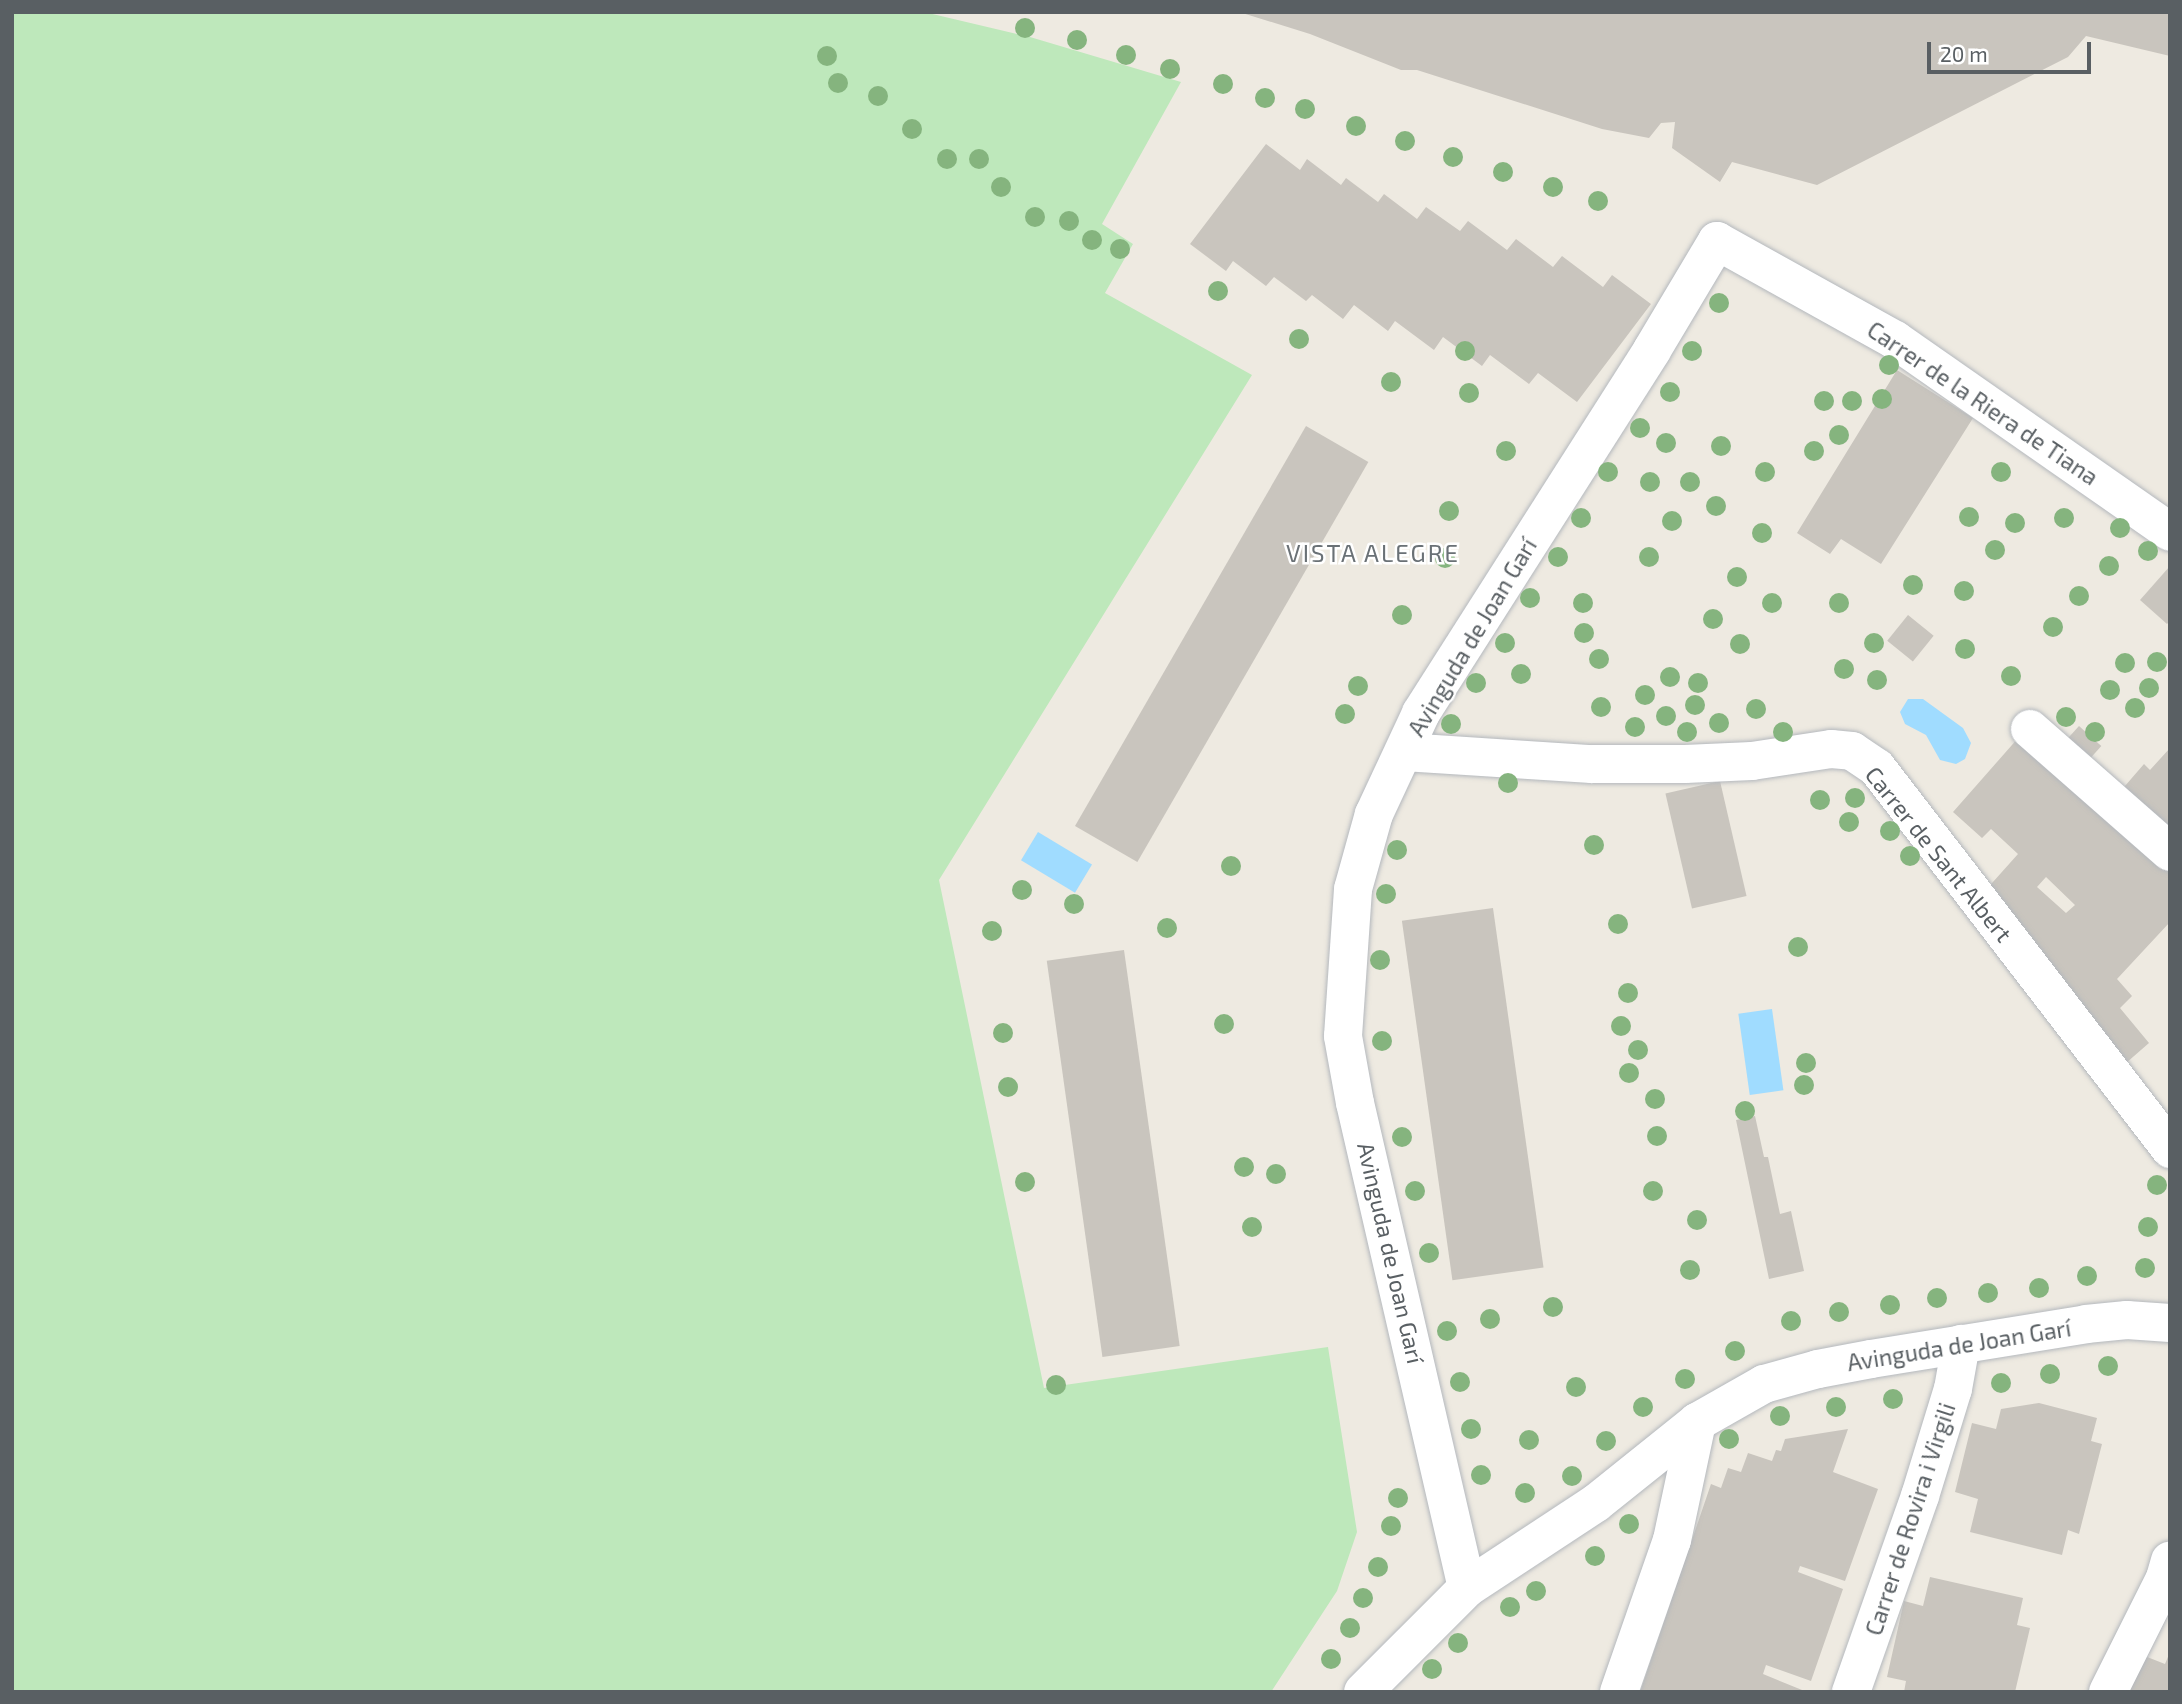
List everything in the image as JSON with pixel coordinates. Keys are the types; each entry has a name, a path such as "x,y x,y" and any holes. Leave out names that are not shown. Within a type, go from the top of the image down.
{"street":[{"name":"Carrer de la Riera de Tiana","path":"1717,241 1895,340 2170,532"},
{"name":"Avinguda de Joan Garí","path":"1717,241 1421,713 1374,814 1353,889 1346,956 1343,1036 1355,1103 1467,1588 1596,1503 1697,1422 1764,1384 1818,1368 2086,1324 2127,1320 2170,1323"},
{"path":"2029,729 2170,852"},
{"name":"Carrer de Sant Albert","path":"1404,752 1592,764 1685,764 1752,761 1831,749 1852,751 1877,768 2170,1149"},
{"name":"Carrer de Rovira i Virgili","path":"1851,1692 1920,1496 1953,1390 1961,1344"},
{"path":"1619,1692 1672,1540 1697,1422"},
{"path":"2108,1692 2165,1578 2170,1561"},
{"path":"1363,1692 1467,1588"}],"green space":[{"path":"12,12 924,12 1030,37 1181,82 1102,224 1133,244 1105,293 1252,375 939,880 1044,1388 1328,1347 1357,1532 1337,1591 1271,1692 12,1692"}],"water":[{"path":"1908,699 1923,699 1963,728 1971,743 1965,759 1956,764 1940,760 1926,735 1905,724 1900,712"},
{"path":"1038,832 1092,864 1075,893 1021,860"},
{"path":"1772,1009 1783,1090 1750,1095 1738,1014"}],"building":[{"path":"1239,12 2170,12 2170,56 2086,36 2068,57 1817,185 1732,162 1720,182 1672,148 1675,122 1661,123 1649,138 1602,129 1417,70 1401,70 1310,34"},
{"path":"1266,144 1300,170 1307,159 1341,185 1346,178 1378,202 1384,194 1417,219 1426,207 1460,231 1468,221 1507,250 1516,239 1553,267 1562,256 1603,287 1612,275 1651,304 1577,402 1538,373 1529,384 1490,355 1482,366 1443,337 1434,350 1395,321 1388,331 1354,305 1343,319 1312,295 1306,301 1274,277 1266,286 1233,261 1226,271 1190,244"},
{"path":"1897,370 1973,418 1881,564 1841,539 1830,554 1797,533"},
{"path":"1306,426 1368,462 1137,862 1075,826"},
{"path":"2170,566 2170,621 2167,624 2140,600"},
{"path":"1908,615 1934,636 1913,661 1887,641"},
{"path":"2079,726 2101,746 2085,764 2063,744"},
{"path":"2019,737 2170,868 2170,922 2117,979 2132,996 2120,1008 2149,1043 2118,1070 1984,892 2018,854 1991,829 1982,838 1953,812","holes":["2046,877 2075,905 2066,913 2037,887"]},
{"path":"2170,748 2170,839 2118,794 2144,764 2150,770"},
{"path":"1720,781 1747,896 1692,909 1665,794"},
{"path":"1493,908 1544,1267 1452,1280 1402,921"},
{"path":"1124,950 1180,1346 1102,1357 1047,961"},
{"path":"1755,1116 1764,1157 1768,1157 1780,1214 1791,1211 1804,1271 1769,1279 1736,1120"},
{"path":"2039,1403 2097,1418 2091,1441 2102,1444 2079,1534 2068,1530 2062,1555 1970,1532 1978,1499 1955,1492 1972,1423 1996,1429 2001,1409"},
{"path":"1848,1429 1833,1472 1878,1489 1845,1581 1800,1566 1798,1572 1843,1589 1811,1681 1766,1665 1763,1674 1807,1692 1640,1692 1711,1484 1721,1488 1728,1468 1741,1472 1748,1453 1772,1461 1776,1450 1781,1451 1785,1439"},
{"path":"1930,1577 2023,1598 2017,1625 2030,1628 2015,1692 1904,1692 1906,1681 1887,1677 1904,1601 1923,1606"},
{"path":"2170,1652 2170,1692 2126,1692 2142,1655 2165,1664"}],"district":[{"name":"VISTA ALEGRE","path":"1373,553"}]}
